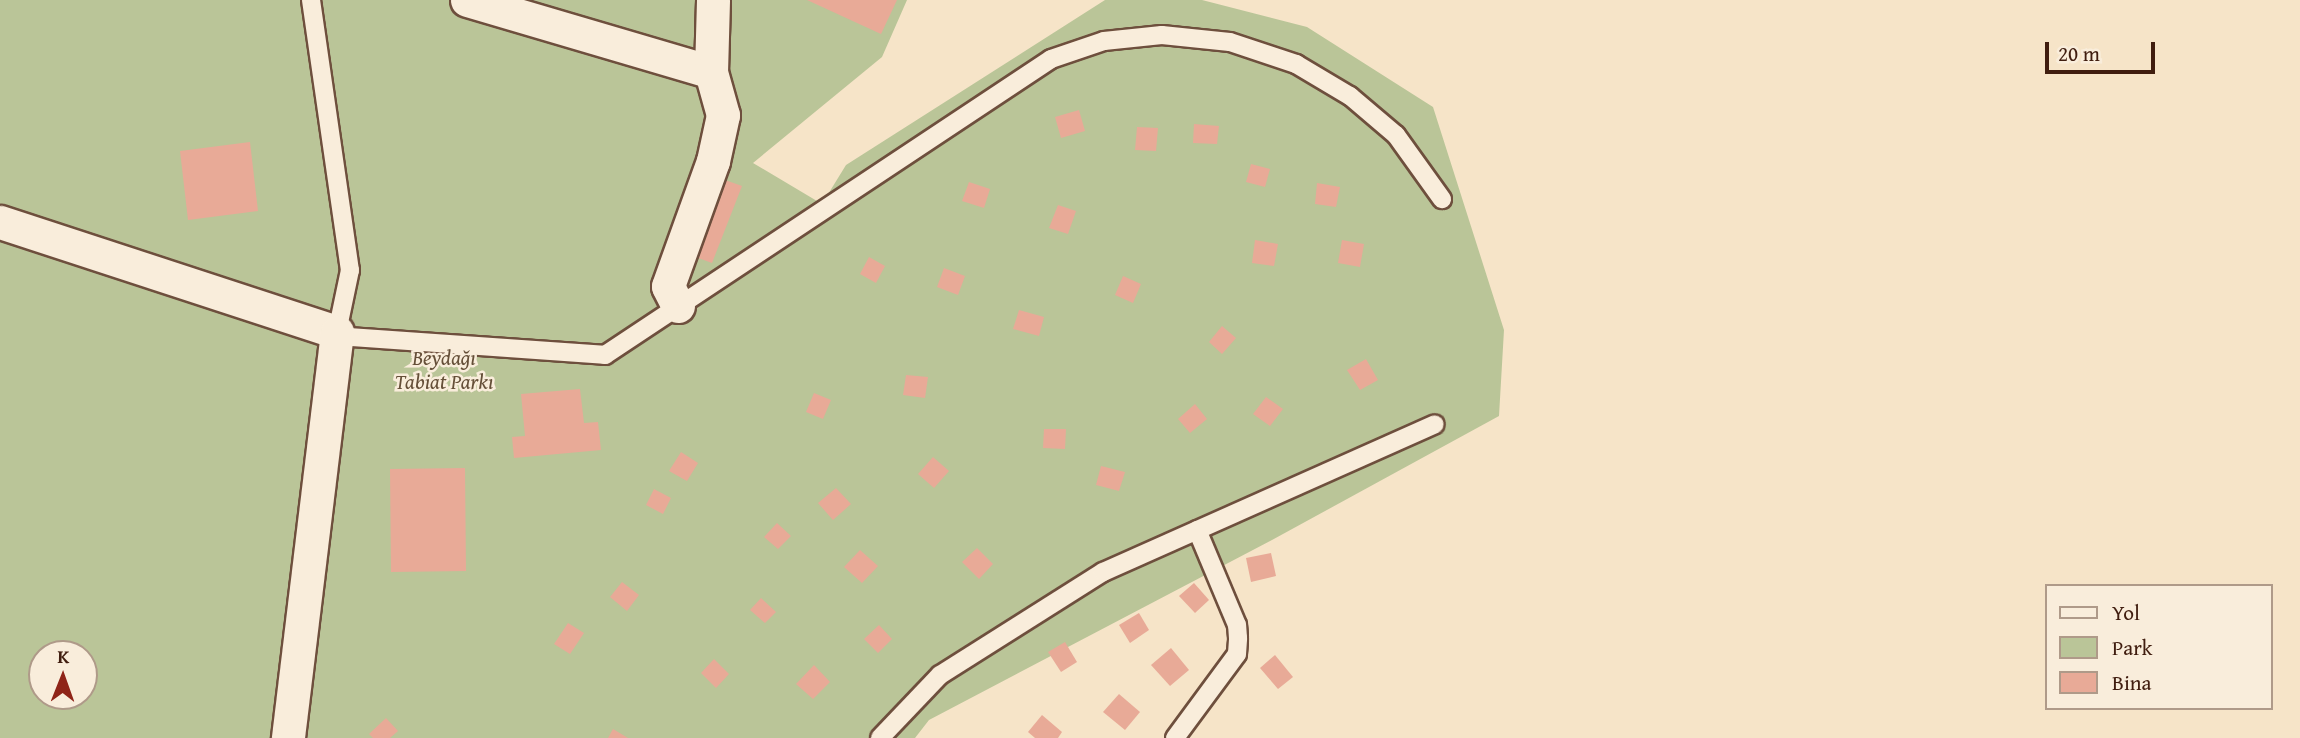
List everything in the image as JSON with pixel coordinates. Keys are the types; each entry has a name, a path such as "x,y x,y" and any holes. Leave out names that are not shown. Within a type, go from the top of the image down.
{"street":[{"path":"467,0 711,72"},
{"path":"678,306 668,286 712,161 723,115 711,72 713,0"},
{"path":"0,222 337,334 288,738"}],"lane":[{"path":"311,0 350,270 337,334 605,355 1051,59 1104,41 1162,35 1230,43 1296,64 1350,96 1396,135 1442,198"},
{"path":"880,738 940,675 1102,572 1434,424"},
{"path":"1175,738 1237,654 1237,625 1197,530"}],"green space":[{"name":"Beydağı Tabiat Parkı","path":"0,0 907,0 882,57 753,163 822,204 846,165 1105,0 1202,0 1307,27 1433,107 1504,330 1499,416 1272,540 929,720 915,738 0,738"}],"building":[{"path":"807,0 897,0 881,34"},
{"path":"1079,110 1085,131 1061,138 1055,117"},
{"path":"1194,124 1219,126 1217,144 1193,143"},
{"path":"1137,127 1158,128 1156,151 1135,150"},
{"path":"250,142 258,211 188,220 180,151"},
{"path":"1251,164 1270,169 1265,187 1246,182"},
{"path":"711,175 742,186 712,263 682,252"},
{"path":"969,182 990,189 984,208 962,201"},
{"path":"1317,183 1340,187 1336,207 1315,204"},
{"path":"1058,205 1076,211 1068,234 1049,228"},
{"path":"1255,240 1278,244 1274,266 1252,263"},
{"path":"1342,240 1364,244 1360,267 1338,263"},
{"path":"869,257 885,266 876,283 860,274"},
{"path":"944,268 965,276 958,295 937,287"},
{"path":"1123,276 1141,284 1133,303 1115,295"},
{"path":"1019,310 1044,317 1039,336 1013,329"},
{"path":"1222,326 1236,338 1222,354 1209,342"},
{"path":"1366,359 1378,380 1360,390 1347,370"},
{"path":"906,375 928,377 925,398 903,395"},
{"path":"580,389 584,423 598,422 601,450 514,458 512,437 525,436 521,394"},
{"path":"814,393 831,400 823,419 806,412"},
{"path":"1266,397 1283,409 1270,426 1253,414"},
{"path":"1195,404 1207,419 1190,433 1178,419"},
{"path":"1044,429 1066,429 1065,449 1043,448"},
{"path":"681,452 698,463 687,481 669,471"},
{"path":"933,457 949,471 934,488 918,474"},
{"path":"1101,466 1125,472 1119,491 1096,485"},
{"path":"465,468 466,571 391,572 390,469"},
{"path":"836,488 851,504 833,520 818,503"},
{"path":"654,489 671,498 663,514 646,505"},
{"path":"777,523 791,536 778,549 764,537"},
{"path":"977,548 993,564 979,579 962,562"},
{"path":"860,550 878,566 862,583 844,567"},
{"path":"1271,553 1276,576 1251,582 1246,558"},
{"path":"622,582 639,595 627,611 610,597"},
{"path":"1194,583 1209,600 1195,613 1179,596"},
{"path":"761,598 776,612 765,623 750,610"},
{"path":"1139,613 1149,630 1130,643 1119,625"},
{"path":"568,623 584,633 570,654 554,644"},
{"path":"879,625 892,639 878,653 864,639"},
{"path":"1065,642 1077,662 1061,672 1048,652"},
{"path":"1171,648 1189,670 1170,686 1151,665"},
{"path":"1275,655 1293,677 1278,689 1260,668"},
{"path":"714,659 729,674 716,688 701,673"},
{"path":"814,665 830,682 813,699 796,684"},
{"path":"1119,694 1140,712 1125,730 1103,712"},
{"path":"1042,715 1062,732 1058,738 1035,738 1028,732"},
{"path":"386,718 398,731 390,738 373,738 369,734"},
{"path":"613,729 628,738 608,738"}]}
